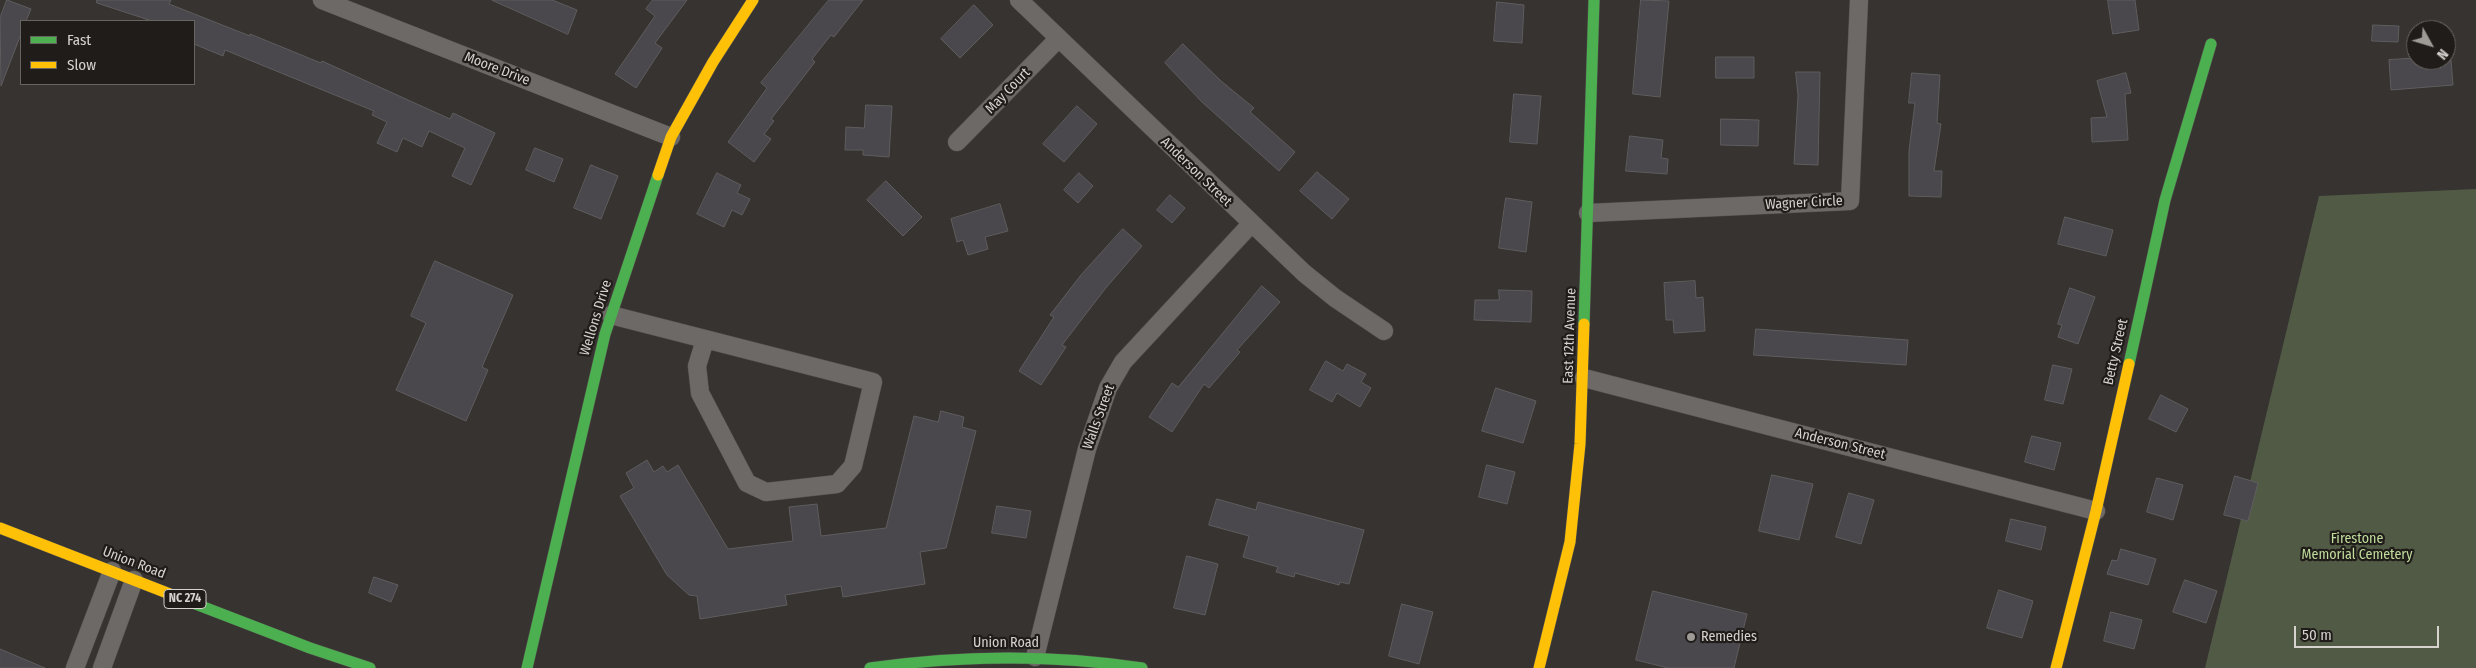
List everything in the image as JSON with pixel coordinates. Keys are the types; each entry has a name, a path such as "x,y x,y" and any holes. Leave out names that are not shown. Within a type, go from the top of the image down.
{"street":[{"name":"Moore Drive","path":"322,0 671,137"},
{"name":"Wellons Drive","path":"527,668 603,342 671,137 713,62 753,0"},
{"name":"Anderson Street","path":"1019,0 1304,273 1335,298 1384,331"},
{"name":"East 12th Avenue","path":"1539,668 1570,542 1579,463 1584,378 1594,0"},
{"name":"Wagner Circle","path":"1588,213 1850,201 1860,0"},
{"name":"May Court","path":"957,142 1058,39"},
{"name":"Betty Street","path":"2056,668 2096,510 2165,200 2211,44"},
{"name":"Walls Street","path":"1035,657 1087,449 1108,388 1123,362 1251,224"},
{"path":"611,315 874,382 853,466 837,484 766,492 747,483 700,393 697,366 705,340"},
{"name":"Anderson Street","path":"1584,378 2096,510"},
{"name":"Union Road","path":"0,528 310,648 370,668"},
{"path":"75,668 112,571"},
{"path":"102,668 134,580"},
{"name":"Union Road","path":"870,668 917,661 1035,657 1142,668"}],"green space":[{"name":"Firestone Memorial Cemetery","path":"2476,189 2476,668 2205,668 2319,196"}],"building":[{"path":"7,0 31,9 26,20 20,20 20,37 1,86 0,18"},
{"path":"97,0 171,0 169,4 321,63 322,61 450,119 453,113 495,133 471,185 452,176 465,148 429,131 422,147 403,138 397,152 377,143 387,122 372,115 374,111 225,50 223,56 195,44 195,20 149,20 97,3"},
{"path":"492,0 552,0 577,10 568,34"},
{"path":"653,0 687,0 655,43 662,48 636,88 615,74 655,16 646,9"},
{"path":"829,0 863,0 834,37 831,35 812,59 815,62 771,119 774,121 764,134 771,139 754,162 728,142 767,88 761,83"},
{"path":"1641,0 1669,1 1660,97 1633,94"},
{"path":"2108,0 2135,0 2139,30 2113,34"},
{"path":"1497,2 1524,5 1522,43 1494,41"},
{"path":"974,5 993,25 960,58 941,39"},
{"path":"2373,25 2399,26 2398,42 2372,41"},
{"path":"1183,44 1221,81 1254,108 1250,112 1295,152 1279,171 1202,102 1165,63"},
{"path":"1716,57 1754,57 1754,78 1716,78"},
{"path":"2406,59 2406,70 2452,70 2453,85 2391,90 2389,60"},
{"path":"1796,72 1820,72 1818,165 1794,164 1798,96"},
{"path":"1912,73 1940,75 1937,123 1941,124 1934,171 1942,171 1941,197 1909,196 1909,151 1915,103 1909,103"},
{"path":"2126,73 2131,93 2125,94 2128,140 2092,142 2091,118 2107,117 2097,81"},
{"path":"1514,94 1541,96 1537,144 1510,142"},
{"path":"866,105 892,106 889,157 863,155 863,150 845,150 846,127 864,128"},
{"path":"1077,106 1097,124 1064,162 1043,144"},
{"path":"1721,119 1759,120 1758,146 1721,145"},
{"path":"1630,136 1663,140 1661,158 1668,159 1667,174 1626,171"},
{"path":"535,148 563,159 554,182 526,170"},
{"path":"591,165 618,176 601,219 574,208"},
{"path":"1317,172 1349,199 1332,219 1300,191"},
{"path":"717,173 741,185 737,193 750,199 742,215 732,210 724,227 697,214"},
{"path":"1079,173 1093,186 1078,203 1064,190"},
{"path":"886,181 922,217 903,236 867,200"},
{"path":"1170,195 1185,208 1172,223 1157,210"},
{"path":"1506,198 1532,202 1526,252 1499,248"},
{"path":"1000,204 1008,231 985,237 988,249 968,255 963,240 957,242 951,219"},
{"path":"2065,217 2113,230 2106,256 2058,244"},
{"path":"1123,229 1142,246 1105,289 1062,345 1066,347 1041,385 1019,371 1054,317 1050,315 1081,275"},
{"path":"435,261 513,295 482,367 488,370 466,421 396,390 426,323 411,316"},
{"path":"1695,281 1696,298 1703,297 1705,331 1674,333 1673,320 1666,320 1664,283"},
{"path":"1262,286 1280,302 1237,350 1240,352 1209,388 1204,384 1172,432 1149,417 1172,383 1178,387"},
{"path":"2070,288 2095,297 2078,344 2058,337 2062,325 2058,324"},
{"path":"1499,290 1532,291 1531,322 1474,320 1475,300 1499,300"},
{"path":"1756,329 1908,340 1906,365 1754,355"},
{"path":"1326,361 1343,371 1347,364 1366,374 1361,382 1371,388 1360,407 1337,393 1332,402 1310,390"},
{"path":"2053,365 2072,369 2063,404 2045,400"},
{"path":"1496,388 1536,401 1523,443 1482,431"},
{"path":"2161,395 2188,409 2176,432 2149,419"},
{"path":"941,411 964,417 962,427 976,431 946,548 920,552 925,584 843,597 841,586 785,595 787,605 700,619 697,596 689,595 667,575 620,496 634,488 626,473 647,460 654,472 663,466 667,472 678,465 728,549 793,541 789,507 817,504 821,536 886,528 914,416 938,422"},
{"path":"2032,436 2061,443 2054,470 2025,462"},
{"path":"1487,465 1515,472 1507,504 1479,497"},
{"path":"1772,475 1813,484 1799,540 1759,531"},
{"path":"2235,476 2258,483 2248,521 2224,515"},
{"path":"2157,478 2183,485 2173,520 2147,512"},
{"path":"1849,493 1874,500 1861,544 1836,537"},
{"path":"1217,499 1256,510 1258,502 1364,530 1349,584 1340,582 1339,585 1295,573 1294,577 1276,572 1278,567 1243,557 1249,536 1209,525"},
{"path":"997,506 1031,511 1026,538 992,533"},
{"path":"2011,519 2046,527 2041,550 2006,541"},
{"path":"2121,549 2156,559 2148,585 2107,574 2112,560 2117,561"},
{"path":"1187,556 1218,564 1205,615 1174,608"},
{"path":"374,577 398,585 391,602 369,593"},
{"path":"2185,580 2217,591 2206,623 2173,612"},
{"path":"1999,590 2033,601 2022,638 1987,628"},
{"name":"Remedies","path":"1653,591 1747,614 1734,668 1668,668 1636,660"},
{"path":"1402,604 1433,612 1419,664 1389,656"},
{"path":"2111,612 2142,620 2134,649 2104,641"},
{"path":"0,649 45,668 0,668"}],"traffic: fast":[{"path":"1584,324 1594,0"},
{"path":"2129,364 2165,200 2211,44"},
{"path":"527,668 605,334 658,175"},
{"path":"193,603 310,648 370,668"},
{"path":"870,668 938,661 1006,658 1074,660 1142,668"}],"traffic: slow":[{"path":"658,175 671,137 713,62 753,0"},
{"path":"1539,668 1570,542 1580,444 1584,324"},
{"path":"2056,668 2096,511 2129,364"},
{"path":"0,528 193,603"}],"place":[{"name":"Remedies","path":"1691,637"}]}
